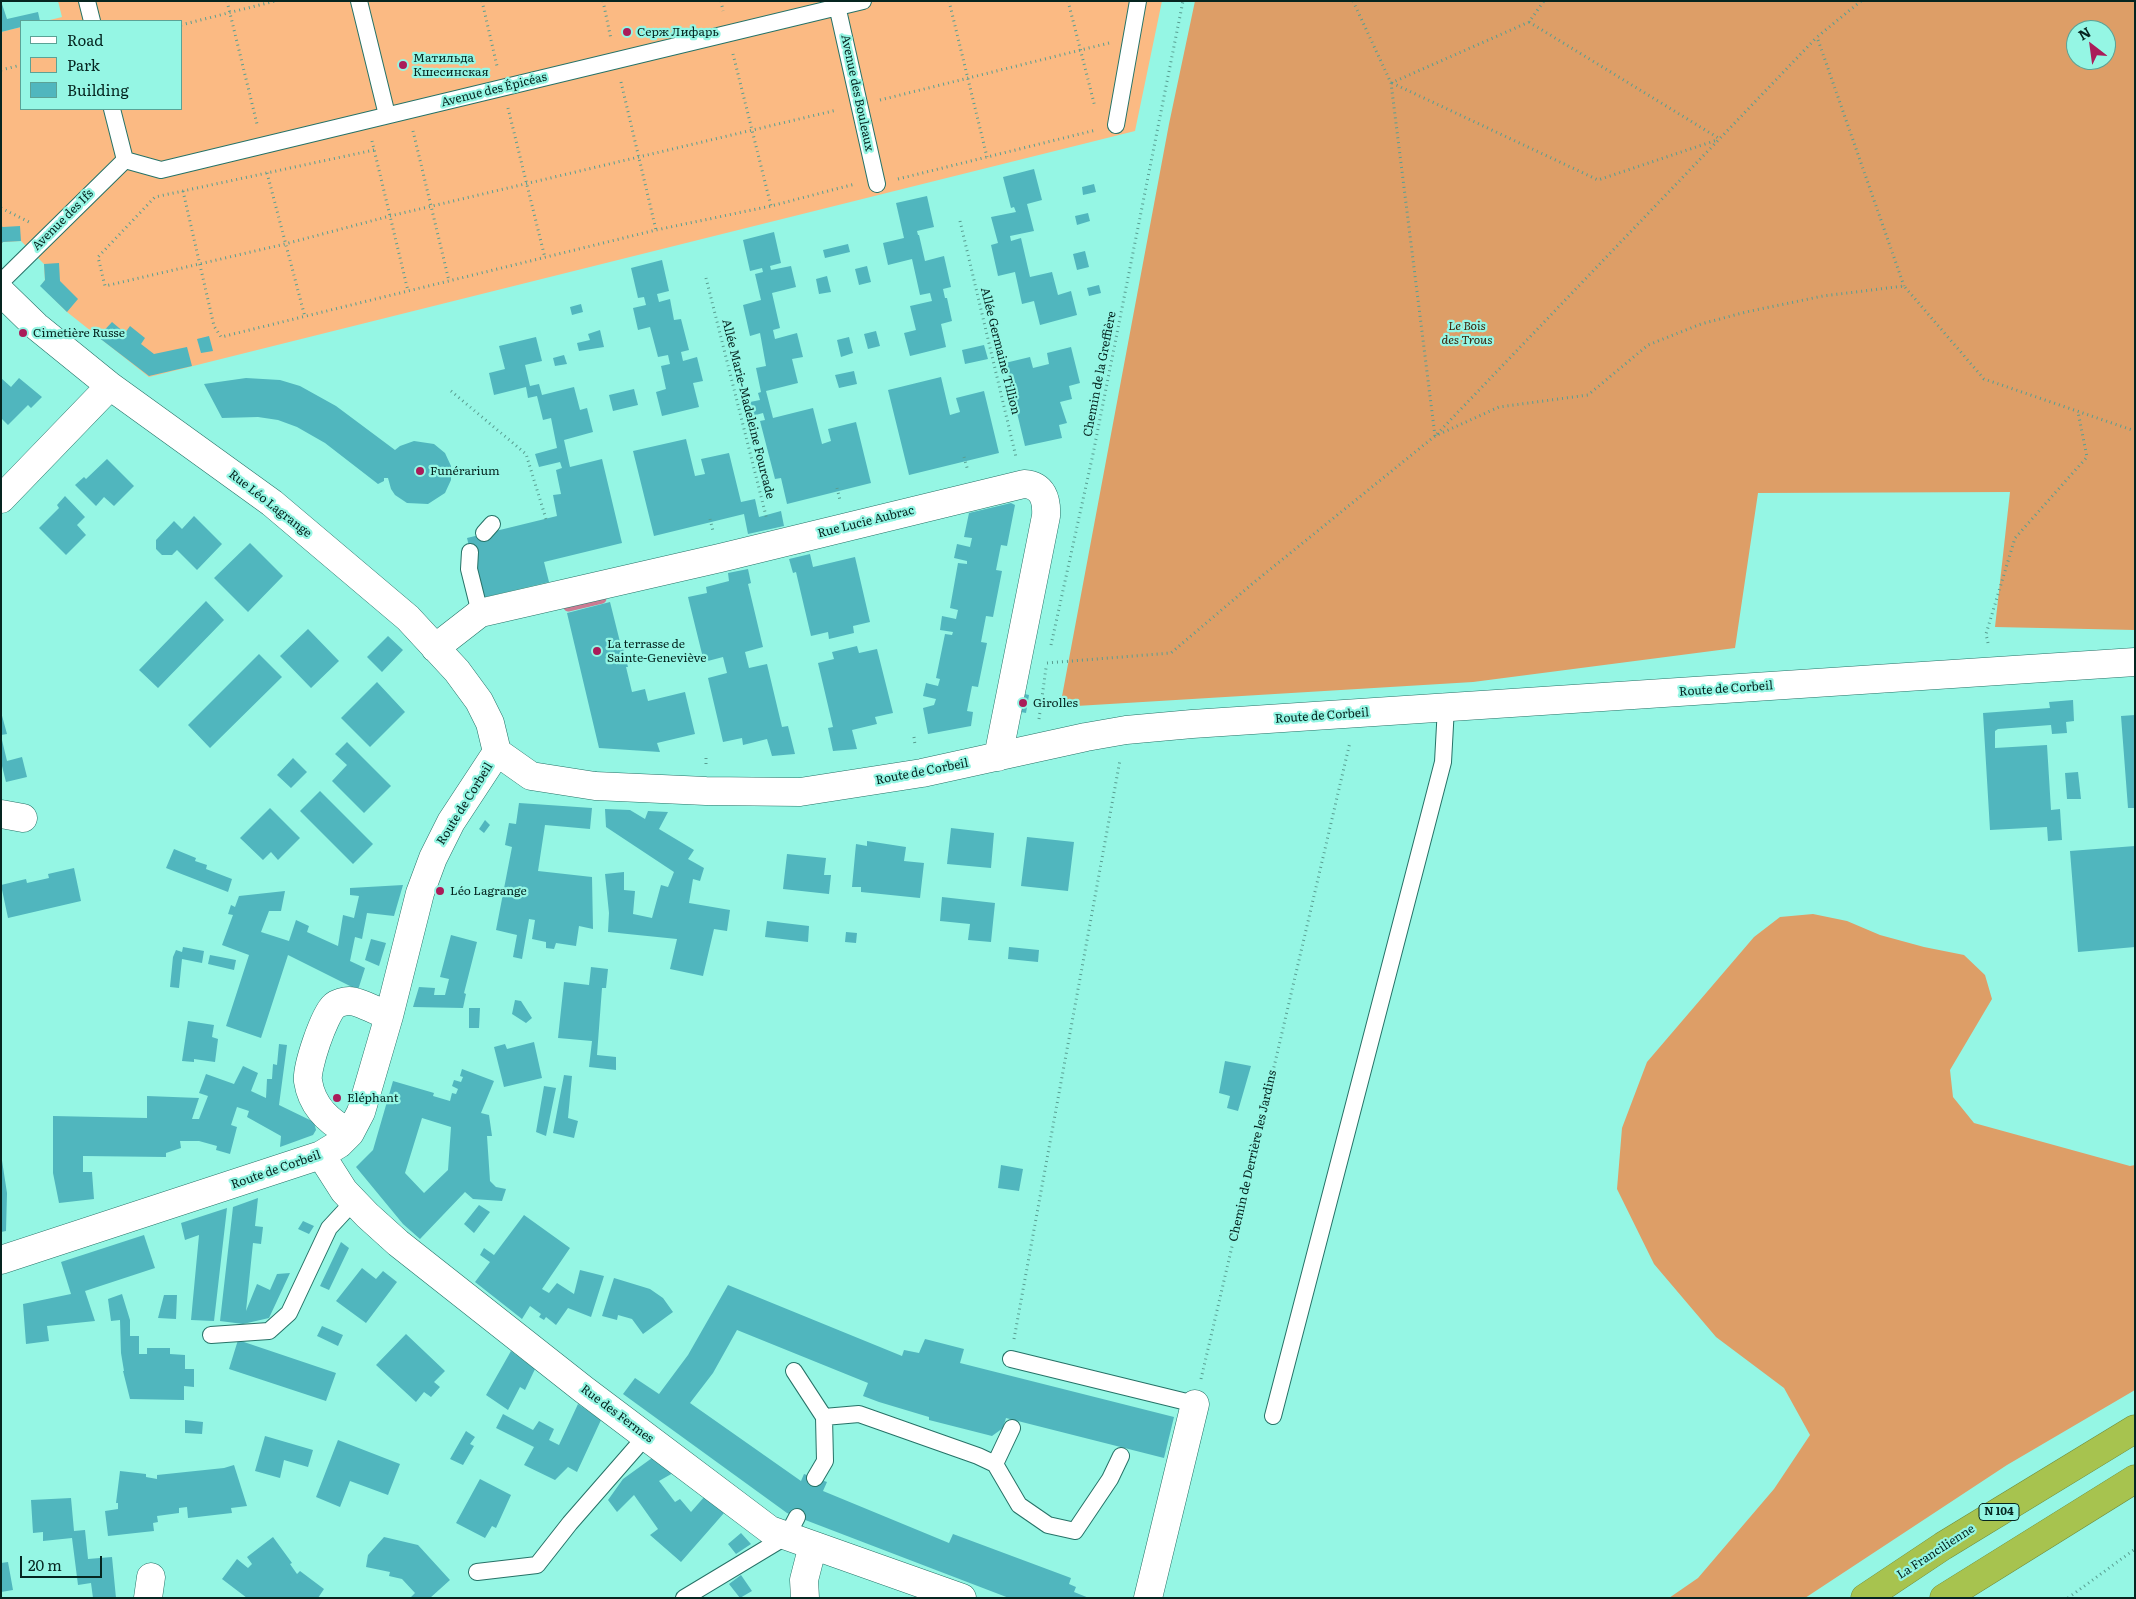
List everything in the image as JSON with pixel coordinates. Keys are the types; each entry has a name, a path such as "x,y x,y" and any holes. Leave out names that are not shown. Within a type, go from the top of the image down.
{"highway":[{"name":"La Francilienne","path":"1865,1598 1943,1546 2135,1429"},
{"path":"1944,1598 2135,1479"}],"street":[{"name":"Rue Léo Lagrange","path":"1,292 36,326 110,386 272,503 408,618 479,701 490,723 497,752"},
{"path":"1,498 110,386"},
{"name":"Rue Lucie Aubrac","path":"435,648 480,613 1024,484"},
{"path":"998,757 1046,516 1045,499 1041,491 1030,484 1024,484"},
{"name":"Route de Corbeil","path":"1,1260 321,1155 339,1144 350,1133 361,1112 389,1016 420,893 432,858 451,822 497,752 531,776 595,786 800,792 845,786 998,757 1126,730 1192,724 1356,715 1446,707 2135,662"},
{"path":"350,1133 331,1123 315,1102 308,1080 321,1028 327,1014 335,1004 350,1001 389,1016"},
{"name":"Rue des Fermes","path":"321,1155 344,1191 398,1243 770,1530 792,1526 813,1545 962,1598"},
{"path":"1148,1598 1195,1404"},
{"path":"798,1594 804,1580 813,1545"}],"lane":[{"path":"87,1 92,20"},
{"path":"359,1 387,115"},
{"name":"Avenue des Épicéas","path":"124,160 161,170 729,33 837,4 863,1"},
{"path":"1108,127 1131,38 1138,1"},
{"name":"Avenue des Bouleaux","path":"837,4 877,184"},
{"path":"112,110 124,160"},
{"name":"Avenue des Ifs","path":"1,282 124,160"},
{"path":"470,552 468,569 480,613"},
{"path":"1273,1416 1442,762 1446,707"},
{"path":"211,1335 269,1331 289,1313 329,1228 354,1201"},
{"path":"1010,1359 1195,1404"},
{"path":"794,1371 824,1416 825,1461 816,1478"},
{"path":"824,1416 859,1414 978,1456 995,1464 1019,1505 1048,1525 1075,1531 1110,1480 1121,1456"},
{"path":"995,1464 1012,1428"},
{"path":"476,1572 537,1565 570,1523 646,1436"},
{"path":"684,1598 792,1526"}],"path":[{"path":"227,1 262,146"},
{"path":"182,24 275,1"},
{"path":"482,1 545,258"},
{"path":"603,1 656,230"},
{"path":"949,1 987,157"},
{"path":"183,191 214,326 221,337 656,230 771,206 855,184 877,184 1108,127 1080,50 1068,1"},
{"name":"Chemin de la Greffière","path":"1034,749 1047,663 1094,444 1182,1"},
{"path":"1353,1 1391,83 1435,436"},
{"path":"1391,83 1529,22 1544,1"},
{"path":"1047,663 1171,653 1252,584 1435,436 1817,37 1862,1"},
{"path":"1529,22 1720,139"},
{"path":"729,33 751,131 771,206"},
{"path":"1817,37 1904,286 1984,379 2135,431"},
{"path":"374,150 155,197 98,257 104,286 285,244 390,216 751,131 1131,38"},
{"path":"1,70 20,65"},
{"path":"1391,83 1598,180 1720,139"},
{"path":"408,111 449,281"},
{"path":"367,121 408,292"},
{"path":"267,173 304,317"},
{"path":"1,208 49,233"},
{"name":"Allée Germaine Tillion","path":"960,222 1024,484"},
{"name":"Allée Marie-Madeleine Fourcade","path":"706,278 773,545"},
{"path":"1435,436 1499,407 1588,395 1648,345 1701,324 1746,312 1823,296 1904,286"},
{"path":"450,391 526,454 546,519"},
{"path":"1994,671 1986,634 2016,538 2087,457 2078,411"},
{"name":"Chemin de Derrière les Jardins","path":"1195,1404 1356,715"},
{"path":"1010,1359 1126,730"},
{"path":"2068,1598 2135,1549"}],"green space":[{"path":"58,1 1162,1 1135,131 149,377 67,312 41,286 45,280 44,264 21,241 3,242 1,244 1,32 20,27 20,110 182,110 182,20 50,20 62,17"},
{"name":"Le Bois des Trous","path":"1195,1 2135,1 2135,630 1995,627 2010,492 1758,493 1735,648 1473,682 1060,707 1169,124"},
{"path":"1813,914 1847,921 1880,935 1924,947 1964,955 1985,975 1992,999 1950,1070 1953,1097 1974,1123 2130,1166 2135,1165 2135,1390 2007,1465 1805,1598 1669,1598 1698,1578 1774,1489 1810,1435 1784,1388 1716,1337 1654,1264 1617,1189 1622,1128 1647,1062 1754,937 1780,917"}],"building":[{"path":"1,1 7,19 38,12 40,20 20,20 20,27 1,32"},
{"path":"1034,169 1042,200 1027,204 1034,231 1010,236 1011,241 1021,238 1030,277 1052,272 1058,295 1071,291 1077,315 1040,325 1034,301 1022,304 1015,272 998,276 991,245 998,243 991,217 1016,212 1014,207 1011,208 1003,177"},
{"path":"1094,184 1096,192 1083,195 1082,187"},
{"path":"927,196 934,227 917,231 925,261 944,256 951,287 943,289 952,321 941,324 946,347 910,356 904,333 916,330 910,306 932,301 930,293 920,295 912,259 888,265 883,243 904,238 896,203"},
{"path":"1088,213 1090,221 1077,225 1075,216"},
{"path":"1,226 20,226 21,241 3,242 1,244"},
{"path":"774,232 781,263 770,266 771,270 791,266 796,287 772,293 780,328 773,330 775,339 797,333 803,357 792,359 798,383 766,391 773,418 813,408 822,444 831,441 828,429 856,422 871,483 787,504 781,478 775,479 760,421 765,420 763,413 748,417 745,403 760,400 758,393 761,392 756,368 766,366 760,333 750,336 743,305 761,300 755,274 763,272 762,268 750,271 743,240"},
{"path":"848,244 850,252 825,258 823,250"},
{"path":"1085,251 1089,267 1077,270 1073,254"},
{"path":"662,260 669,291 657,294 659,302 670,299 674,320 681,319 689,350 681,352 683,361 697,357 703,381 693,383 699,407 662,416 656,392 666,389 661,366 670,364 668,355 658,357 650,327 638,330 633,308 646,305 644,297 638,298 631,268"},
{"path":"59,263 60,281 78,299 67,312 40,286 45,280 44,264"},
{"path":"867,266 871,282 859,285 855,269"},
{"path":"827,276 831,292 819,294 816,279"},
{"path":"1099,285 1101,293 1089,296 1087,288"},
{"path":"581,304 583,312 572,315 570,307"},
{"path":"112,322 125,333 130,326 145,338 141,344 154,354 187,347 192,366 149,376 98,337"},
{"path":"600,330 604,347 579,351 577,343 590,340 588,334"},
{"path":"876,331 880,346 868,349 864,334"},
{"path":"209,336 213,351 201,353 197,339"},
{"path":"536,337 542,361 525,365 530,386 539,384 542,395 574,387 580,410 587,408 593,432 564,440 570,467 602,459 622,543 544,562 549,582 481,598 467,538 557,516 553,495 561,494 556,470 562,468 560,462 539,467 535,454 557,448 551,418 543,420 537,396 528,398 526,387 494,395 489,373 505,369 499,346"},
{"path":"849,337 853,353 841,357 837,340"},
{"path":"984,345 988,359 965,364 962,350"},
{"path":"1071,347 1080,383 1069,386 1072,399 1060,402 1067,423 1059,425 1062,438 1025,446 1005,363 1030,357 1033,368 1049,364 1047,353"},
{"path":"564,355 567,364 555,366 553,358"},
{"path":"854,371 857,384 839,388 835,375"},
{"path":"941,377 950,415 960,412 956,398 984,391 999,453 909,475 888,390"},
{"path":"1,378 11,387 19,378 42,397 31,408 28,405 8,425 1,418"},
{"path":"246,378 280,380 300,386 336,406 395,450 414,441 434,444 445,453 451,466 451,480 445,493 428,504 407,503 395,495 388,478 384,478 384,481 378,484 325,443 297,427 278,420 258,417 222,418 204,384"},
{"path":"634,389 638,405 613,411 609,395"},
{"path":"686,439 695,476 705,474 701,459 729,453 741,502 755,499 759,517 781,511 784,526 748,534 744,514 654,536 633,451"},
{"path":"107,459 134,486 114,506 104,497 96,506 75,485 84,477 86,479"},
{"path":"65,496 85,517 77,525 86,535 66,555 39,528 59,508 57,505"},
{"path":"1011,503 1015,505 1007,546 1001,545 996,570 1002,571 993,617 986,616 981,642 987,643 978,687 972,686 967,711 973,712 971,726 928,734 923,708 934,705 936,699 923,696 926,683 938,686 940,679 936,678 945,634 952,635 953,632 940,630 942,616 956,619 958,610 950,608 958,563 967,564 967,561 954,558 957,544 970,547 972,538 964,537 969,513"},
{"path":"194,516 222,544 197,570 177,550 172,555 162,555 156,549 156,540 174,521 182,529"},
{"path":"250,543 283,576 248,612 214,578"},
{"path":"810,554 813,567 855,557 870,622 853,626 854,633 829,639 828,632 811,636 796,572 793,573 789,559"},
{"path":"748,569 751,583 748,584 763,647 745,652 749,668 767,664 782,727 788,726 795,754 772,756 767,739 743,745 742,738 723,742 708,678 727,673 723,657 704,662 688,597 707,593 706,587 729,581 728,573"},
{"path":"206,601 224,620 158,688 139,670"},
{"path":"610,602 628,667 626,667 632,692 645,689 648,701 685,692 695,734 657,743 660,752 599,748 567,613"},
{"path":"308,629 339,661 311,688 280,656"},
{"path":"388,636 403,650 382,672 367,657"},
{"path":"857,646 859,653 877,649 893,713 875,717 877,724 852,730 857,749 833,751 828,728 833,727 818,663 834,659 832,652"},
{"path":"259,654 282,677 210,748 188,725"},
{"path":"377,682 405,712 370,747 341,718"},
{"name":"Girolles","path":"1020,693 1029,695 1026,713 1016,711"},
{"path":"2073,700 2074,721 2066,722 2067,733 2052,734 2051,725 1998,729 1995,731 1995,748 2047,745 2051,810 2060,809 2062,840 2048,841 2047,827 1990,830 1983,713 2050,708 2049,702"},
{"path":"1,712 7,734 1,735"},
{"path":"2135,715 2135,808 2128,808 2121,716"},
{"path":"2,740 7,761 22,757 27,777 6,782 1,762"},
{"path":"347,742 391,786 364,813 332,781 347,765 335,754"},
{"path":"293,758 307,772 291,788 277,775"},
{"path":"2078,772 2081,799 2067,799 2065,773"},
{"path":"320,791 373,844 353,864 300,811"},
{"path":"519,803 592,808 590,829 545,825 538,871 592,877 593,929 579,926 576,946 556,943 554,949 546,948 546,942 532,939 535,920 529,919 522,959 513,957 517,935 496,930 512,847 505,845 509,823 516,824"},
{"path":"270,808 300,838 278,860 271,852 263,860 240,838"},
{"path":"605,809 630,810 645,819 648,811 668,812 659,829 694,850 688,859 704,868 700,881 693,879 689,903 730,910 727,931 714,929 703,976 670,969 677,939 608,932 609,913 605,874 624,872 624,890 635,891 633,914 652,918 661,885 668,887 674,872 606,827"},
{"path":"485,820 490,825 484,833 479,829"},
{"path":"951,828 994,833 991,868 947,864"},
{"path":"1027,837 1074,842 1068,891 1021,886"},
{"path":"867,841 906,847 904,861 924,863 920,898 861,892 861,887 852,887 856,844 867,846"},
{"path":"2135,846 2135,947 2078,952 2070,851"},
{"path":"174,849 196,858 195,861 207,865 206,869 232,879 228,892 166,868"},
{"path":"787,854 826,858 824,875 831,875 829,894 783,889"},
{"path":"74,868 81,901 8,918 1,885 26,879 27,883 49,878 48,874"},
{"path":"403,885 394,916 367,913 362,939 355,937 350,961 365,968 358,990 288,955 261,1038 226,1026 249,955 222,945 233,915 228,914 231,905 235,907 239,896 285,891 281,911 269,911 261,932 289,941 296,920 309,926 307,932 338,946 343,915 354,918 359,896 350,895 350,888"},
{"path":"942,897 995,903 991,942 968,940 970,924 940,921"},
{"path":"767,921 809,926 808,942 765,937"},
{"path":"846,932 857,933 856,943 845,942"},
{"path":"451,935 477,942 464,993 466,994 463,1008 413,1007 419,987 435,988 434,995 445,995 449,979 440,977"},
{"path":"371,939 386,943 379,966 365,960"},
{"path":"183,947 204,951 202,963 182,959 179,988 170,987 173,957 176,950 182,952"},
{"path":"1009,947 1039,950 1038,962 1008,959"},
{"path":"210,955 236,960 234,970 208,964"},
{"path":"591,967 608,969 606,988 602,988 597,1055 616,1057 616,1070 589,1067 592,1041 558,1038 564,982 589,985"},
{"path":"515,1000 521,1001 532,1018 526,1023 512,1014"},
{"path":"469,1008 480,1008 479,1028 469,1028"},
{"path":"188,1021 214,1025 212,1037 218,1039 215,1062 194,1059 194,1062 182,1061"},
{"path":"534,1042 542,1078 504,1087 494,1047 505,1044 507,1049"},
{"path":"279,1044 287,1045 279,1105 314,1122 316,1130 313,1135 280,1147 281,1136 247,1117 249,1111 237,1107 231,1125 237,1127 230,1154 216,1150 217,1146 199,1141 180,1141 181,1148 166,1153 166,1157 83,1156 83,1172 92,1172 94,1199 59,1203 53,1173 53,1116 147,1118 147,1096 199,1098 192,1119 199,1119 208,1096 199,1093 206,1074 234,1084 243,1066 258,1073 251,1091 266,1098 267,1079 272,1079 273,1064 277,1065"},
{"path":"1225,1061 1251,1066 1238,1111 1227,1108 1230,1096 1219,1093"},
{"path":"462,1069 494,1081 481,1113 489,1115 492,1136 487,1136 490,1181 496,1187 506,1189 502,1201 473,1199 465,1192 420,1239 403,1224 356,1167 373,1150 393,1081 434,1093 433,1096 450,1101 452,1093 456,1094 458,1089 452,1086 454,1080 461,1082 463,1077 460,1076","holes":["422,1118 451,1127 448,1170 424,1193 405,1173"]},
{"path":"564,1075 572,1076 568,1118 578,1121 574,1138 553,1133"},
{"path":"544,1086 556,1088 546,1136 536,1132"},
{"path":"1,1154 7,1193 6,1231 1,1232"},
{"path":"1001,1165 1023,1169 1019,1191 998,1188"},
{"path":"258,1198 255,1226 263,1227 261,1244 253,1243 246,1311 257,1284 270,1290 277,1274 290,1273 269,1318 243,1324 220,1321 233,1207"},
{"path":"479,1205 490,1212 474,1233 464,1224"},
{"path":"227,1208 214,1321 191,1320 199,1235 185,1240 181,1223"},
{"path":"524,1215 570,1248 542,1289 549,1293 557,1283 574,1294 580,1270 604,1276 591,1317 568,1308 556,1325 546,1317 544,1320 539,1317 541,1314 530,1306 522,1319 475,1282 490,1262 480,1255 484,1248 494,1255"},
{"path":"303,1221 314,1226 309,1234 298,1229"},
{"path":"144,1235 155,1268 85,1291 95,1321 47,1326 49,1341 26,1344 23,1304 71,1294 61,1262"},
{"path":"341,1242 349,1248 329,1290 320,1286"},
{"path":"362,1268 376,1279 383,1271 397,1282 366,1323 336,1301"},
{"path":"614,1278 650,1289 663,1298 673,1312 643,1334 632,1319 618,1315 617,1320 602,1316"},
{"path":"728,1285 902,1356 904,1350 919,1353 925,1339 964,1349 960,1363 1174,1417 1164,1458 1006,1418 1003,1428 992,1436 929,1420 929,1417 863,1396 868,1383 737,1330 713,1373 690,1403 801,1481 804,1474 827,1482 823,1491 949,1543 953,1534 1071,1578 1069,1584 1076,1587 1074,1592 1089,1598 1009,1598 787,1513 623,1394 635,1378 659,1394 688,1355"},
{"path":"122,1294 130,1320 130,1336 139,1336 139,1354 147,1354 147,1348 170,1348 170,1354 185,1355 185,1369 194,1369 194,1387 184,1386 184,1400 130,1399 123,1371 120,1320 111,1321 108,1299"},
{"path":"164,1295 177,1295 176,1319 158,1318"},
{"path":"322,1326 343,1335 338,1346 317,1336"},
{"path":"406,1334 445,1371 434,1382 440,1387 431,1397 424,1392 416,1402 376,1365"},
{"path":"238,1340 336,1373 326,1401 229,1369"},
{"path":"511,1351 535,1369 525,1390 520,1387 508,1410 486,1395"},
{"path":"578,1404 601,1420 577,1472 568,1467 555,1480 524,1465 534,1447 496,1428 503,1414 533,1430 539,1421 554,1429 549,1440 559,1445"},
{"path":"185,1420 203,1422 202,1434 185,1433"},
{"path":"466,1431 475,1437 470,1444 474,1446 463,1465 450,1459"},
{"path":"265,1436 313,1450 308,1467 284,1460 280,1478 255,1471"},
{"path":"338,1440 400,1464 388,1495 350,1481 340,1507 316,1497"},
{"path":"652,1458 673,1473 659,1481 675,1502 680,1499 691,1512 705,1496 724,1513 681,1562 650,1535 658,1529 634,1495 617,1512 608,1500 623,1479"},
{"path":"234,1465 247,1506 231,1508 232,1513 188,1518 187,1507 179,1508 179,1513 157,1516 158,1522 153,1523 154,1531 108,1536 105,1511 118,1509 118,1503 116,1503 120,1471 146,1474 146,1477 157,1479 157,1475 224,1468"},
{"path":"480,1479 511,1495 496,1528 492,1526 485,1538 456,1523"},
{"path":"71,1498 74,1531 85,1530 88,1559 112,1557 116,1598 93,1598 91,1583 78,1585 72,1538 43,1541 43,1532 33,1533 31,1500"},
{"path":"741,1533 751,1544 736,1554 728,1544"},
{"path":"273,1537 292,1563 290,1564 297,1574 300,1571 324,1589 318,1598 247,1598 222,1579 237,1559 248,1568 252,1564 247,1557"},
{"path":"384,1537 418,1545 450,1580 430,1598 410,1598 415,1593 402,1579 389,1576 390,1572 366,1567 368,1555"},
{"path":"8,1562 13,1590 1,1592 1,1563"},
{"path":"741,1575 752,1591 740,1598 729,1584"}],"waterway":[{"path":"568,607 602,599"}],"place":[{"name":"Серж Лифарь","path":"627,32"},
{"name":"Матильда Кшесинская","path":"403,65"},
{"name":"Cimetière Russe","path":"23,333"},
{"name":"Funérarium","path":"420,471"},
{"name":"La terrasse de Sainte-Geneviève","path":"597,651"},
{"name":"Girolles","path":"1023,703"},
{"name":"Léo Lagrange","path":"440,891"},
{"name":"Eléphant","path":"337,1098"}]}
